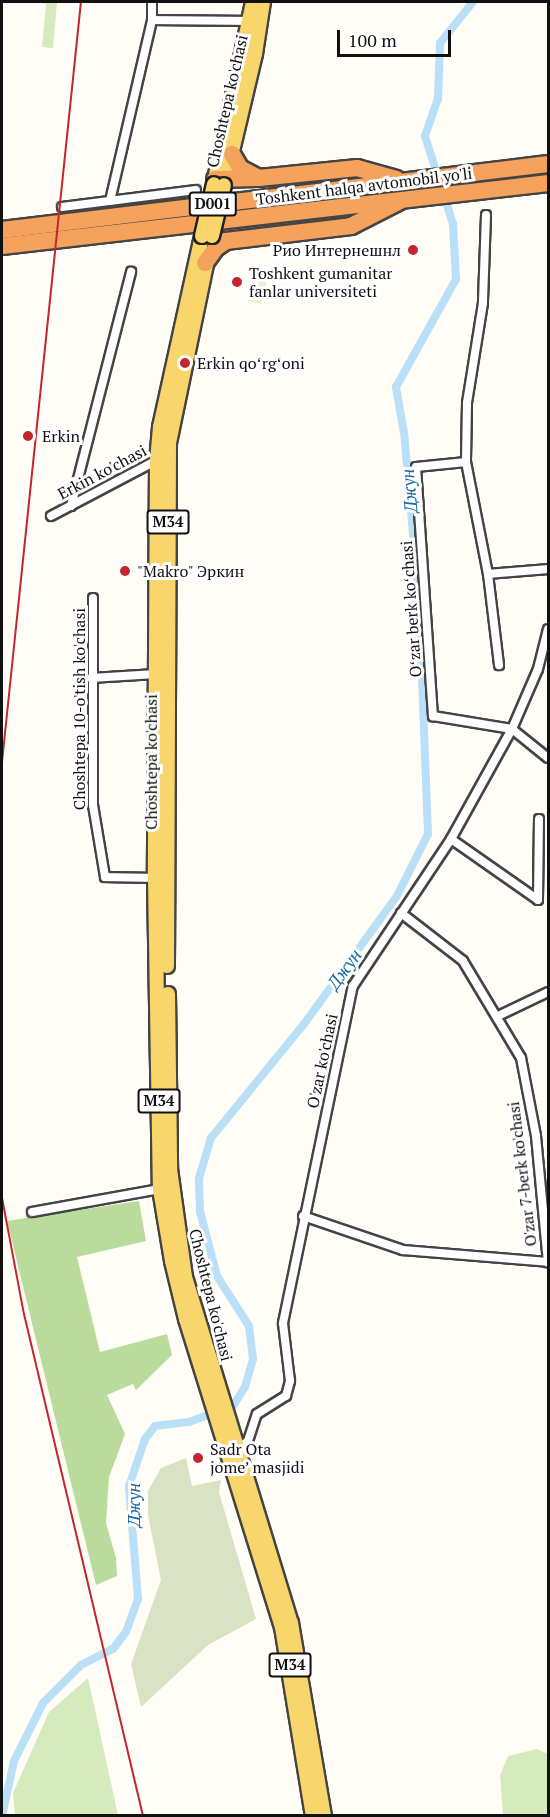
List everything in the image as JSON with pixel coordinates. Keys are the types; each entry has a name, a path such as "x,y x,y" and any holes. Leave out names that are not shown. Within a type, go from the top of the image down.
{"highway":[{"path":"232,154 240,168 259,178"},
{"name":"Toshkent halqa avtomobil yo'li","path":"2,230 401,180 549,164"},
{"path":"220,182 357,168 401,180"},
{"name":"Toshkent halqa avtomobil yo'li","path":"2,246 549,183"},
{"path":"205,263 216,248 226,242 351,226 379,215 403,199"}],"main road":[{"name":"Choshtepa ko'chasi","path":"253,2 220,182 160,427 163,459 162,813 155,878 160,1189 171,1262 254,1520"},
{"name":"Choshtepa ko'chasi","path":"220,182 232,154 263,2"},
{"name":"Choshtepa ko'chasi","path":"207,236 205,263 163,459 156,674 162,813 170,1169 185,1277 211,1382"},
{"name":"Choshtepa ko'chasi","path":"228,1438 237,1450 254,1520"},
{"name":"M34","path":"254,1520 287,1651 314,1785 324,1815"},
{"name":"M34","path":"313,1815 314,1785"}],"street":[{"path":"111,201 152,20 152,2"},
{"path":"152,20 251,21"},
{"path":"62,207 196,190"},
{"path":"486,215 483,303 467,403 466,462 488,574 500,665"},
{"path":"71,506 130,272"},
{"name":"Erkin ko'chasi","path":"51,516 163,459"},
{"name":"Oʻzar berk koʻchasi","path":"466,462 416,467 433,716 512,729"},
{"path":"488,574 549,569"},
{"name":"Choshtepa 10-o'tish ko'chasi","path":"93,598 91,678 93,805 105,877 155,878"},
{"name":"O'zar ko'chasi","path":"237,1450 248,1441 256,1414 286,1396 290,1381 283,1323 303,1216 353,986 451,839 512,729 535,677 549,629"},
{"path":"91,678 156,674"},
{"path":"512,729 549,758"},
{"path":"451,839 538,900 538,819"},
{"name":"O'zar 7-berk ko'chasi","path":"401,914 463,961 498,1016 521,1058 536,1136 548,1262"},
{"path":"498,1016 549,992"},
{"path":"32,1212 160,1189"},
{"path":"303,1216 403,1251 548,1262"}],"green space":[{"path":"33,2 57,2 53,48 42,47 46,4"},
{"path":"375,210 348,219 231,232 322,215"},
{"path":"253,277 267,280 261,304 248,301"},
{"path":"139,1201 146,1241 77,1257 100,1352 167,1334 172,1355 136,1390 133,1384 107,1395 125,1434 109,1477 106,1523 116,1558 117,1576 96,1585 7,1221"},
{"path":"186,1458 192,1486 221,1480 219,1492 256,1619 208,1645 141,1707 131,1664 161,1580 148,1515 148,1491 161,1468"},
{"path":"88,1678 118,1815 15,1815 13,1793 49,1712"},
{"path":"537,1749 548,1754 548,1815 503,1815 500,1775 508,1756"}],"waterway":[{"name":"Джун","path":"2,1816 14,1761 43,1703 81,1665 113,1649 126,1632 138,1599 129,1486 145,1439 155,1426 189,1422 234,1405 245,1387 253,1359 249,1326 217,1276 200,1211 199,1178 211,1138 304,1024 397,896 428,834 419,603 404,433 396,387 456,279 453,224 425,136 438,99 440,43 473,2"}],"railway":[{"path":"2,762 81,2"},
{"path":"2,1198 24,1314 143,1816"}],"place":[{"name":"Рио Интернешнл","path":"413,250"},
{"name":"Toshkent gumanitar fanlar universiteti","path":"237,282"},
{"name":"Erkin qoʻrgʻoni","path":"185,363"},
{"name":"Erkin","path":"28,436"},
{"name":"\"Makro\" Эркин","path":"125,571"},
{"name":"Sadr Ota jome’ masjidi","path":"198,1458"}]}
